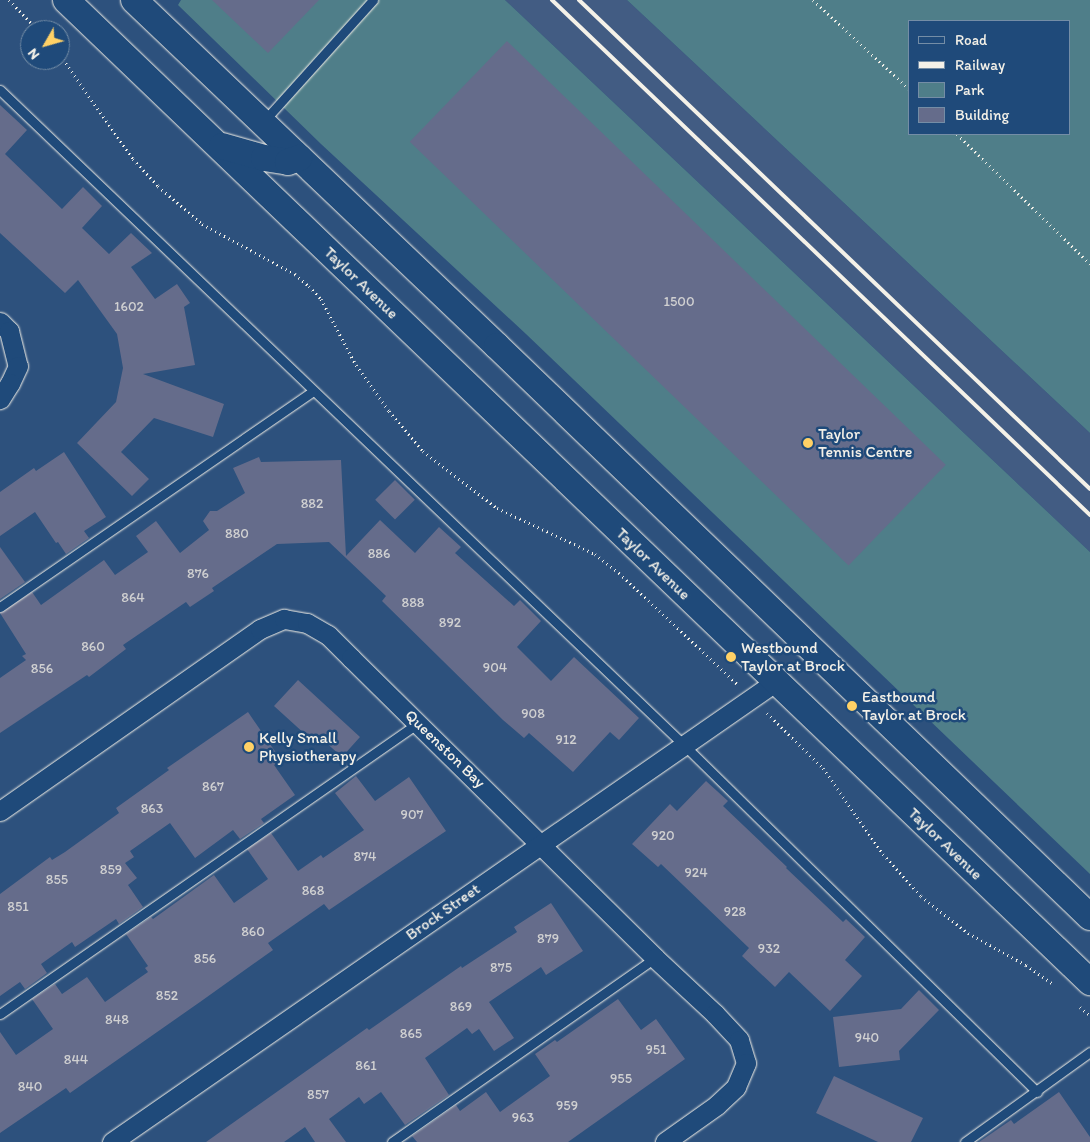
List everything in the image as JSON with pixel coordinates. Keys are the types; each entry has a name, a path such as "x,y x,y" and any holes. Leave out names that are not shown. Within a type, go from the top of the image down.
{"main road":[{"name":"Taylor Avenue","path":"66,0 775,682 1090,982"},
{"path":"134,0 497,346 1090,917"},
{"name":"Taylor Avenue","path":"217,144 264,158 288,162 299,158"}],"street":[{"path":"0,322 9,331 18,366 0,398"},
{"name":"Queenston Bay","path":"0,810 260,629 284,619 307,623 328,635 715,1014 739,1040 746,1063 736,1087 717,1105 665,1142"},
{"name":"Brock Street","path":"112,1142 775,682"}],"lane":[{"path":"262,123 373,0"},
{"path":"0,90 684,745 1037,1092"},
{"path":"0,607 313,391"},
{"path":"0,1014 418,723"},
{"path":"392,1142 656,958"},
{"path":"965,1142 1090,1052"}],"path":[{"path":"9,0 28,20"},
{"path":"813,0 908,88"},
{"path":"70,69 133,159 158,186 202,224 295,274 309,286 321,299 356,365 389,411 423,451 497,508 594,554 619,573 752,698 823,768 882,854 921,896 968,932 1026,965 1055,986"},
{"path":"958,135 1090,264"},
{"path":"1078,1005 1090,1015"}],"shaded area":[{"path":"505,0 627,0 1090,433 1090,552"}],"green space":[{"name":"Taylor Tennis Centre","path":"181,0 505,0 1090,552 1090,874 526,334 321,144 178,5"},
{"path":"627,0 1090,0 1090,433"}],"building":[{"path":"212,0 319,0 268,53"},
{"path":"507,41 946,465 849,565 410,142"},
{"path":"0,105 27,130 5,154 62,209 83,187 102,206 82,228 109,254 131,233 152,253 131,267 155,299 177,284 190,303 184,307 195,365 143,374 224,404 213,437 154,418 121,452 149,479 132,496 77,443 116,402 123,368 117,334 78,280 65,293 0,233"},
{"path":"64,452 106,517 84,531 89,538 66,554 58,542 56,543 35,512 0,536 0,492 34,468 36,471"},
{"path":"259,457 261,462 341,460 346,556 380,520 415,553 439,527 461,547 455,553 514,606 520,600 541,621 517,647 551,681 574,657 639,718 619,740 610,732 573,772 529,733 524,738 503,720 382,601 386,596 329,542 277,544 212,588 214,591 190,607 186,602 123,645 126,649 89,677 87,675 0,733 0,678 26,660 22,656 26,654 0,613 32,592 41,605 104,560 115,575 148,552 136,536 156,521 180,553 209,530 203,521 210,511 217,511 245,493 233,468"},
{"path":"395,480 415,500 395,520 375,500"},
{"path":"0,547 25,582 0,599"},
{"path":"298,680 360,737 342,757 322,739 317,745 274,706"},
{"path":"248,712 281,760 274,765 295,795 261,819 264,823 240,839 233,830 195,858 170,823 130,851 134,857 125,863 137,878 128,885 143,907 119,924 116,919 75,947 72,942 41,964 47,973 25,989 20,982 0,996 0,894 50,857 52,860 65,852 119,813 116,808 169,770 167,768"},
{"path":"356,776 375,801 409,777 446,831 329,910 324,904 268,943 273,950 200,1002 70,1093 66,1088 0,1133 0,1032 16,1055 53,1029 32,999 55,984 62,994 87,977 105,1002 148,972 145,968 148,966 126,934 151,917 153,919 214,875 234,903 268,879 247,849 271,833 298,871 321,855 323,858 364,830 335,793"},
{"path":"706,781 728,801 723,806 786,868 843,922 846,919 865,937 845,960 862,976 830,1011 789,972 775,987 742,956 749,948 661,864 658,867 632,844 670,804 677,811"},
{"path":"551,903 583,951 546,975 541,967 489,1002 514,1038 494,1051 479,1029 472,1034 467,1028 425,1058 449,1095 405,1125 381,1092 364,1104 359,1097 329,1119 346,1142 315,1142 305,1127 284,1142 206,1142 367,1028 369,1030 461,966 462,968 517,932 514,927"},
{"path":"919,990 939,1010 899,1051 900,1060 839,1067 833,1017 901,1009"},
{"path":"618,999 641,1030 656,1019 685,1059 568,1142 417,1142 412,1136 456,1105 460,1111 486,1092 500,1112 550,1076 535,1054 555,1040 557,1042"},
{"path":"834,1076 923,1118 911,1142 878,1142 816,1113"},
{"path":"1059,1092 1090,1137 1090,1142 979,1142 1011,1120 1014,1124"}],"railway":[{"path":"552,0 1090,515"},
{"path":"579,0 1090,489"}],"place":[{"name":"Taylor Tennis Centre","path":"808,443"},
{"name":"Westbound Taylor at Brock","path":"731,657"},
{"name":"Eastbound Taylor at Brock","path":"852,706"},
{"name":"Kelly Small Physiotherapy","path":"249,747"}]}
